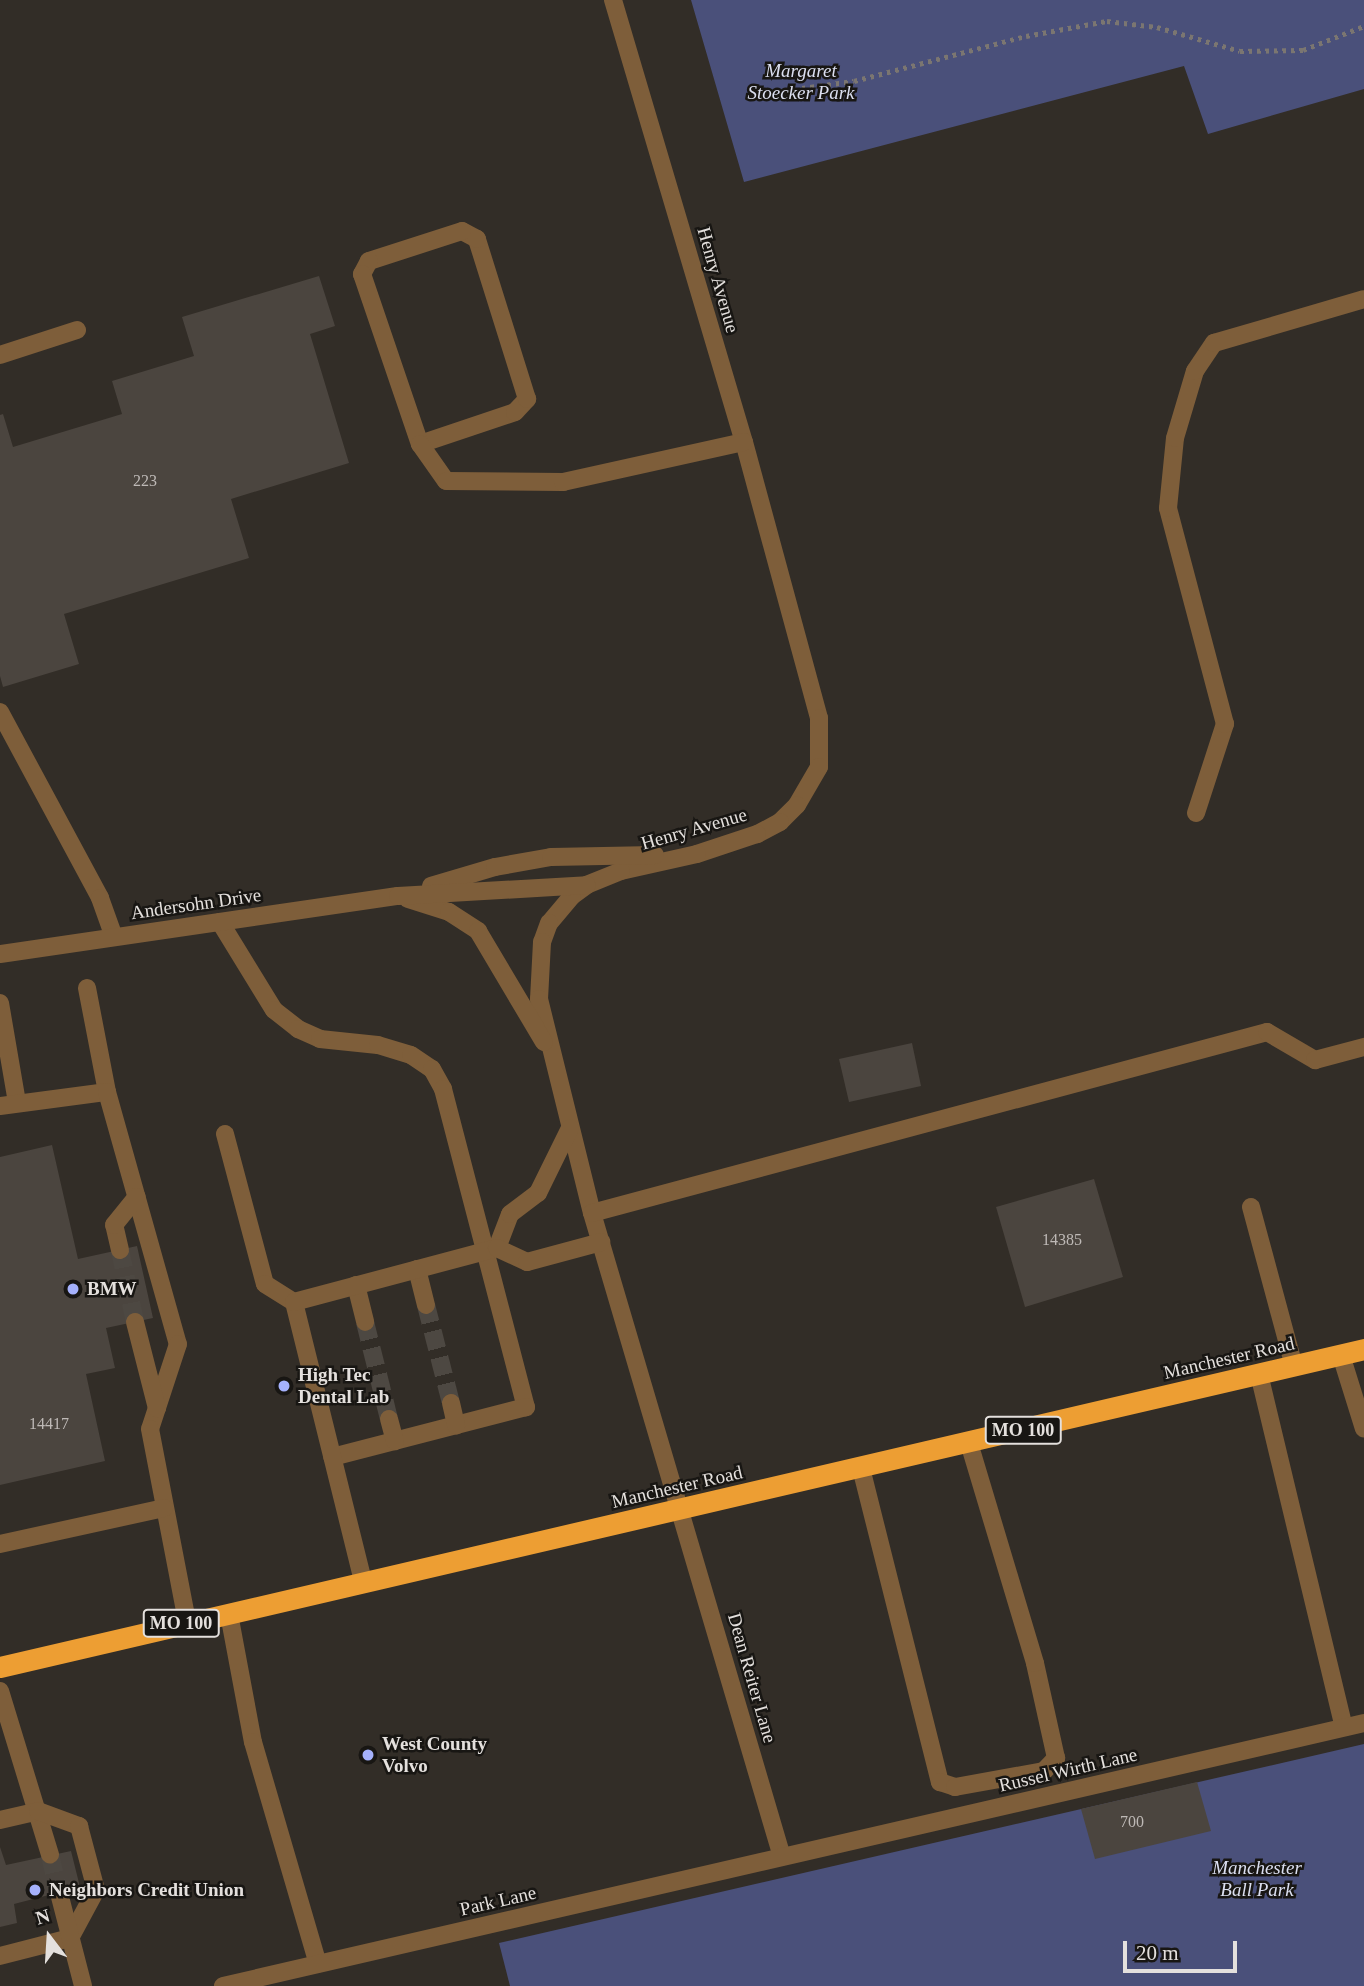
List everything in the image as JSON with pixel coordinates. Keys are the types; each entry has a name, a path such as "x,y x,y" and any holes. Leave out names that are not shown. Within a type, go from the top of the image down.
{"highway":[{"name":"Manchester Road","path":"0,1667 187,1621 229,1614 363,1581 681,1510 1364,1349"}],"street":[{"name":"Henry Avenue","path":"613,0 744,442 819,718 819,767 803,797 780,822 757,834 697,855 621,871 587,885 561,906 542,942 540,999 551,1055 592,1213 681,1510"},
{"path":"420,444 516,412 527,399 477,239 462,231 369,261 362,274 420,444 446,481 563,482 744,442"},
{"path":"1196,813 1225,724 1168,508 1175,438 1195,372 1214,343 1364,299"},
{"path":"0,355 78,330"},
{"path":"0,712 100,898 114,937"},
{"name":"Andersohn Drive","path":"398,896 495,867 551,857 697,855"},
{"name":"Andersohn Drive","path":"0,954 398,896 587,885"},
{"name":"Andersohn Drive","path":"398,896 449,912 478,930 551,1055"},
{"path":"220,922 274,1010 298,1029 320,1039 379,1045 411,1055 432,1069 443,1089 492,1250 526,1407 332,1457"},
{"path":"86,988 107,1092 178,1344 150,1429 187,1621"},
{"path":"0,1003 8,1104 107,1092"},
{"path":"592,1213 1267,1032 1315,1060 1364,1047"},
{"path":"492,1250 510,1214 538,1193 569,1128"},
{"path":"225,1134 265,1283 294,1302 363,1581"},
{"path":"120,1250 114,1225 136,1197"},
{"path":"1251,1207 1294,1366"},
{"path":"294,1302 492,1250 527,1262 601,1242"},
{"path":"417,1269 426,1305"},
{"path":"356,1285 365,1322"},
{"path":"135,1322 157,1408"},
{"path":"1341,1355 1364,1429"},
{"path":"1259,1374 1344,1727"},
{"path":"452,1403 456,1425"},
{"path":"389,1419 395,1441"},
{"path":"861,1468 940,1782 955,1787 1044,1771 1056,1758 1035,1663 969,1443"},
{"path":"0,1544 164,1508"},
{"name":"Dean Reiter Lane","path":"681,1510 782,1857"},
{"path":"229,1614 253,1742 318,1964"},
{"path":"0,1691 50,1855"},
{"name":"Russel Wirth Lane","path":"782,1857 1364,1723"},
{"path":"0,1820 38,1811 79,1826 96,1890 70,1938 0,1956"},
{"name":"Park Lane","path":"223,1986 782,1857"},
{"path":"59,1893 83,1986"}],"path":[{"path":"802,88 854,81 1026,36 1107,21 1157,27 1240,51 1303,50 1364,26"}],"green space":[{"name":"Margaret Stoecker Park","path":"691,0 1364,0 1364,89 1208,134 1184,66 744,182"},
{"name":"Manchester Ball Park","path":"1364,1744 1364,1986 510,1986 499,1943"}],"building":[{"path":"319,276 335,326 310,334 349,463 231,499 249,558 64,614 79,664 3,687 0,676 0,415 3,414 13,447 122,414 112,381 194,356 182,317"},
{"path":"912,1043 921,1086 849,1102 839,1059"},
{"name":"BMW","path":"52,1145 78,1259 137,1246 153,1318 106,1328 115,1368 86,1374 105,1461 0,1485 0,1157"},
{"path":"1094,1179 1123,1277 1025,1307 996,1207"},
{"path":"1197,1782 1211,1831 1095,1859 1081,1809"},
{"name":"Neighbors Credit Union","path":"0,1847 6,1865 71,1851 80,1887 14,1904 17,1923 0,1927"}],"tunnel":[{"path":"120,1250 135,1322"},
{"path":"426,1305 451,1403"},
{"path":"365,1322 389,1419"},
{"path":"50,1855 59,1893"}],"place":[{"name":"BMW","path":"73,1289"},
{"name":"High Tec Dental Lab","path":"284,1386"},
{"name":"West County Volvo","path":"368,1755"},
{"name":"Neighbors Credit Union","path":"35,1890"}]}
